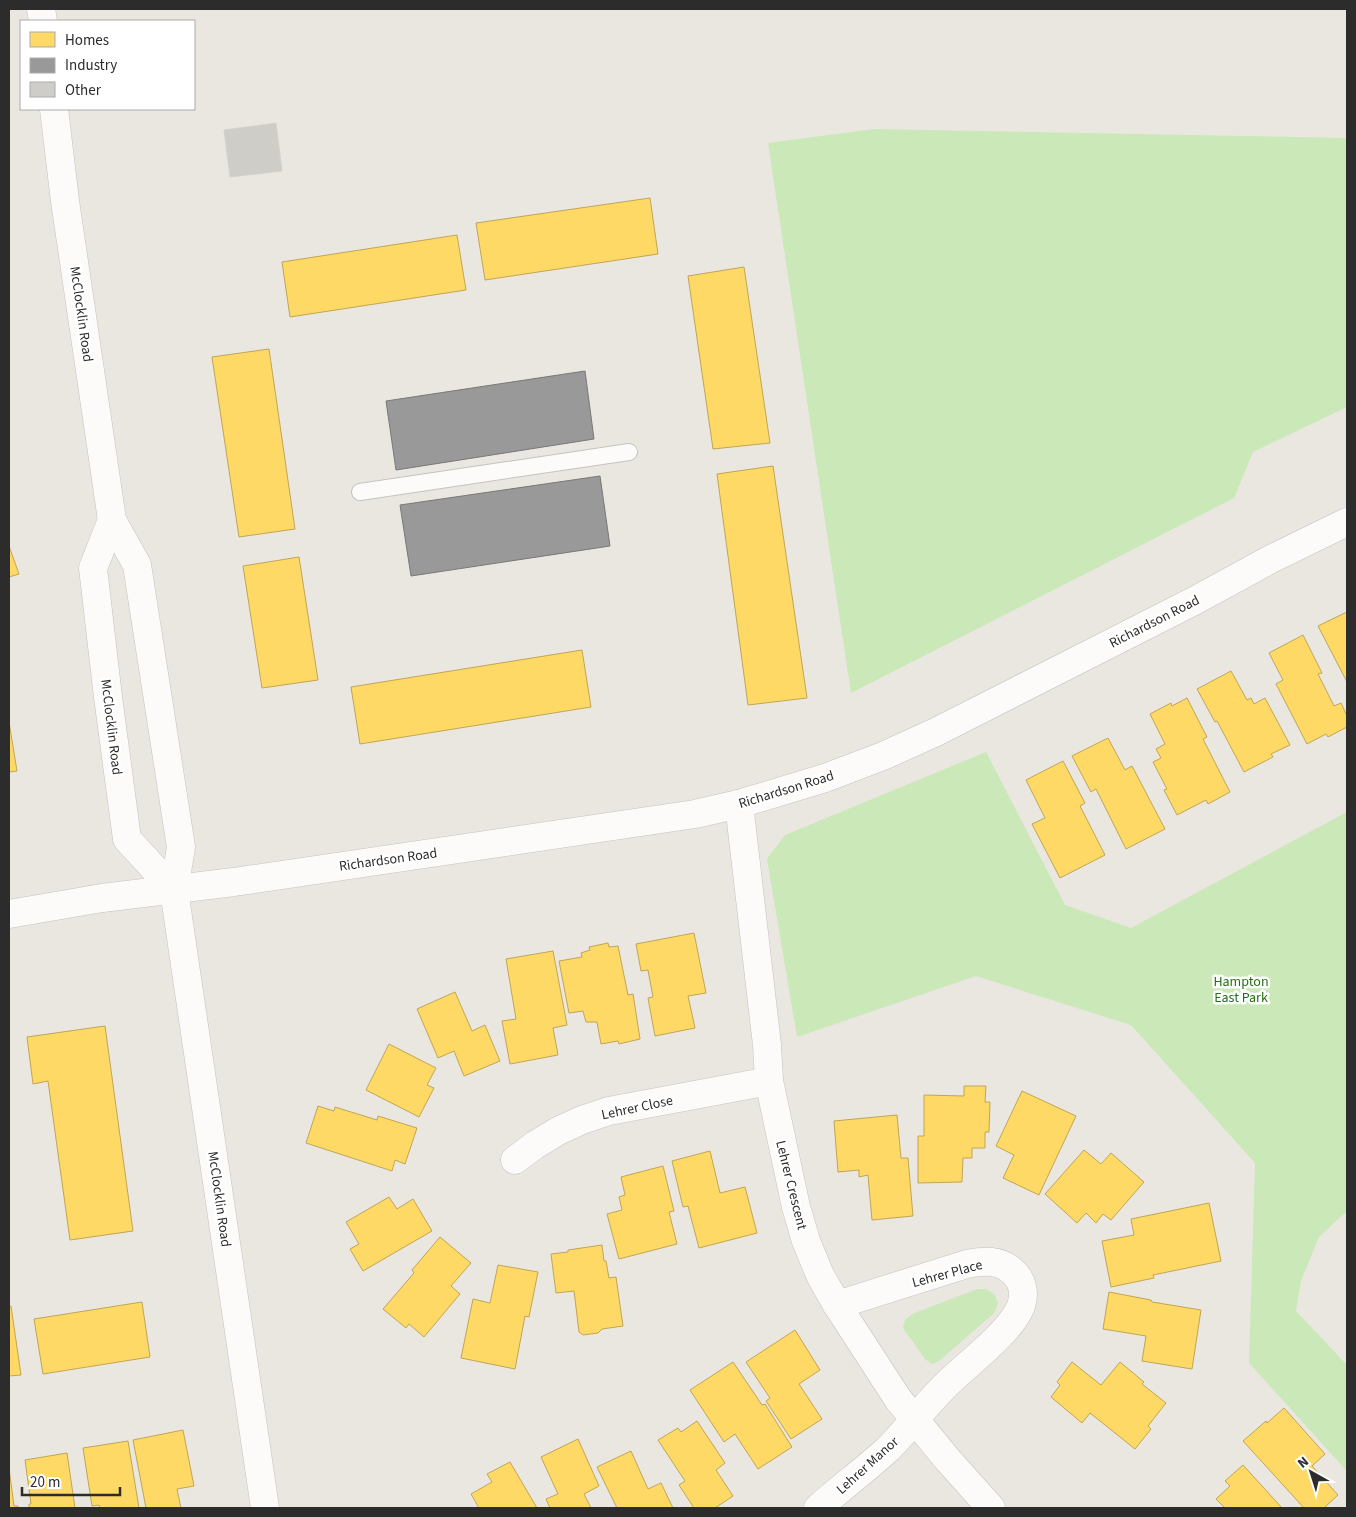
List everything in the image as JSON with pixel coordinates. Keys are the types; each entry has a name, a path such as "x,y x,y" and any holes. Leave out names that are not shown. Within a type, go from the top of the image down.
{"street":[{"name":"McClocklin Road","path":"54,110 65,201 112,520 137,565 181,847 174,890 265,1508"},
{"name":"McClocklin Road","path":"112,520 93,568 127,840 174,890"},
{"name":"Richardson Road","path":"9,914 102,898 174,890 695,814 739,804 825,778 883,756 936,732 1194,601 1271,559 1347,522"},
{"name":"Lehrer Crescent","path":"739,804 767,1045 769,1081 796,1207 806,1242 820,1275 836,1305 882,1376 914,1420 991,1508"},
{"name":"Lehrer Close","path":"515,1160 558,1131 609,1111 769,1081"},
{"name":"Lehrer Place","path":"836,1305 967,1264 996,1262 1009,1267 1020,1277 1023,1290 1021,1306 1013,1319 1003,1332 946,1385 914,1420"},
{"name":"Lehrer Manor","path":"818,1508 888,1448 914,1420"}],"lane":[{"path":"360,492 629,452"}],"green space":[{"path":"874,129 1347,138 1347,407 1253,452 1234,498 851,693 768,143"},
{"name":"Hampton East Park","path":"986,752 1065,905 1131,928 1347,812 1347,1211 1319,1237 1301,1281 1296,1311 1347,1365 1347,1471 1249,1363 1255,1163 1131,1025 976,976 797,1037 767,859 785,835"},
{"path":"977,1289 986,1289 995,1295 998,1304 994,1313 939,1361 932,1364 925,1359 903,1328 905,1320 912,1314"}],"building: Homes":[{"path":"650,198 658,254 485,280 476,223"},
{"path":"457,235 466,290 290,317 282,262"},
{"path":"744,267 770,443 713,449 688,276"},
{"path":"269,349 295,529 239,537 212,357"},
{"path":"773,466 807,698 748,705 717,474"},
{"path":"9,546 19,574 9,577"},
{"path":"299,557 318,680 262,688 243,566"},
{"path":"1347,612 1347,682 1318,626"},
{"path":"1303,635 1322,673 1318,674 1334,706 1341,703 1347,716 1347,727 1328,737 1326,734 1307,744 1276,684 1283,680 1269,653"},
{"path":"582,650 591,707 360,744 351,687"},
{"path":"1231,671 1247,700 1251,698 1254,704 1265,698 1290,745 1271,754 1273,757 1244,772 1217,721 1215,722 1197,689"},
{"path":"1187,698 1207,737 1203,739 1230,792 1208,804 1206,800 1177,815 1164,790 1167,789 1153,762 1161,758 1156,749 1165,744 1150,714 1171,703 1172,706"},
{"path":"9,722 17,771 9,772"},
{"path":"1108,738 1125,770 1132,766 1165,829 1126,849 1096,789 1091,792 1072,756"},
{"path":"1063,761 1085,803 1080,806 1105,855 1060,878 1032,824 1045,818 1026,780"},
{"path":"694,933 706,993 688,996 695,1028 655,1036 648,998 653,997 648,970 641,971 636,944"},
{"path":"608,943 609,947 618,946 628,995 633,994 640,1039 619,1044 618,1041 601,1044 597,1022 586,1022 583,1011 569,1013 559,961 582,957 581,953 590,950 589,947"},
{"path":"553,951 567,1025 553,1028 558,1055 510,1064 502,1021 516,1019 506,959"},
{"path":"455,992 472,1031 485,1025 500,1061 464,1076 454,1051 438,1058 417,1009"},
{"path":"105,1026 133,1231 70,1240 48,1081 33,1084 27,1037"},
{"path":"389,1044 436,1068 427,1085 434,1088 419,1117 366,1090"},
{"path":"964,1086 986,1086 985,1102 990,1102 989,1132 985,1132 985,1148 972,1148 972,1158 963,1158 962,1182 918,1183 918,1136 924,1136 924,1095 964,1096"},
{"path":"1022,1091 1076,1116 1039,1195 1003,1178 1014,1155 996,1146"},
{"path":"318,1106 334,1111 335,1107 377,1120 378,1116 417,1128 405,1164 395,1160 392,1171 306,1143"},
{"path":"897,1115 901,1158 908,1158 913,1216 872,1220 868,1175 859,1177 859,1170 838,1172 834,1121"},
{"path":"1084,1150 1101,1164 1111,1153 1144,1182 1111,1220 1103,1214 1096,1223 1086,1213 1077,1223 1045,1194"},
{"path":"710,1151 720,1193 745,1187 757,1233 699,1248 688,1206 683,1207 672,1161"},
{"path":"663,1166 674,1211 669,1212 677,1244 619,1259 607,1214 622,1210 619,1197 625,1195 621,1177"},
{"path":"389,1197 397,1209 413,1199 432,1231 363,1271 350,1249 359,1244 346,1222"},
{"path":"1209,1203 1221,1261 1153,1275 1154,1278 1111,1287 1102,1241 1134,1235 1131,1219"},
{"path":"440,1237 471,1263 451,1286 460,1294 424,1337 409,1324 406,1328 383,1309 414,1273 412,1270"},
{"path":"602,1245 609,1278 616,1277 623,1326 602,1329 598,1333 583,1335 579,1332 574,1291 556,1293 551,1254"},
{"path":"498,1265 538,1272 529,1317 525,1316 515,1369 461,1358 473,1299 490,1303"},
{"path":"1109,1292 1151,1300 1152,1302 1201,1310 1192,1369 1142,1361 1146,1336 1103,1329"},
{"path":"142,1302 150,1357 43,1374 34,1319"},
{"path":"11,1306 21,1375 9,1376 9,1307"},
{"path":"795,1330 820,1370 799,1384 822,1419 791,1439 766,1401 770,1398 746,1362"},
{"path":"733,1362 762,1405 765,1404 792,1447 758,1469 735,1434 724,1442 690,1390"},
{"path":"1072,1362 1101,1385 1120,1362 1144,1382 1142,1384 1166,1403 1148,1426 1151,1429 1135,1449 1090,1413 1082,1423 1051,1397 1060,1385 1057,1382"},
{"path":"1284,1408 1325,1454 1312,1466 1338,1495 1324,1508 1304,1508 1243,1441"},
{"path":"697,1421 725,1463 716,1470 733,1496 715,1508 694,1508 679,1485 685,1481 658,1440 678,1428 681,1432"},
{"path":"183,1430 194,1486 177,1489 181,1508 146,1508 133,1440"},
{"path":"578,1439 599,1486 584,1494 591,1508 550,1508 546,1499 558,1494 541,1457"},
{"path":"128,1441 139,1508 100,1508 99,1505 92,1506 83,1448"},
{"path":"631,1451 648,1489 661,1483 673,1508 617,1508 597,1467"},
{"path":"67,1453 75,1508 29,1508 29,1504 31,1504 25,1460"},
{"path":"510,1462 537,1508 479,1508 471,1494 492,1482 487,1474"},
{"path":"1243,1465 1282,1508 1225,1508 1216,1499 1230,1486 1225,1481"},
{"path":"9,1468 14,1506 18,1506 18,1508 9,1508"}],"building: Industry":[{"path":"585,371 594,439 396,470 386,401"},
{"path":"600,476 610,546 411,576 400,505"}],"building: Other":[{"path":"276,123 282,171 230,177 224,130"}]}
